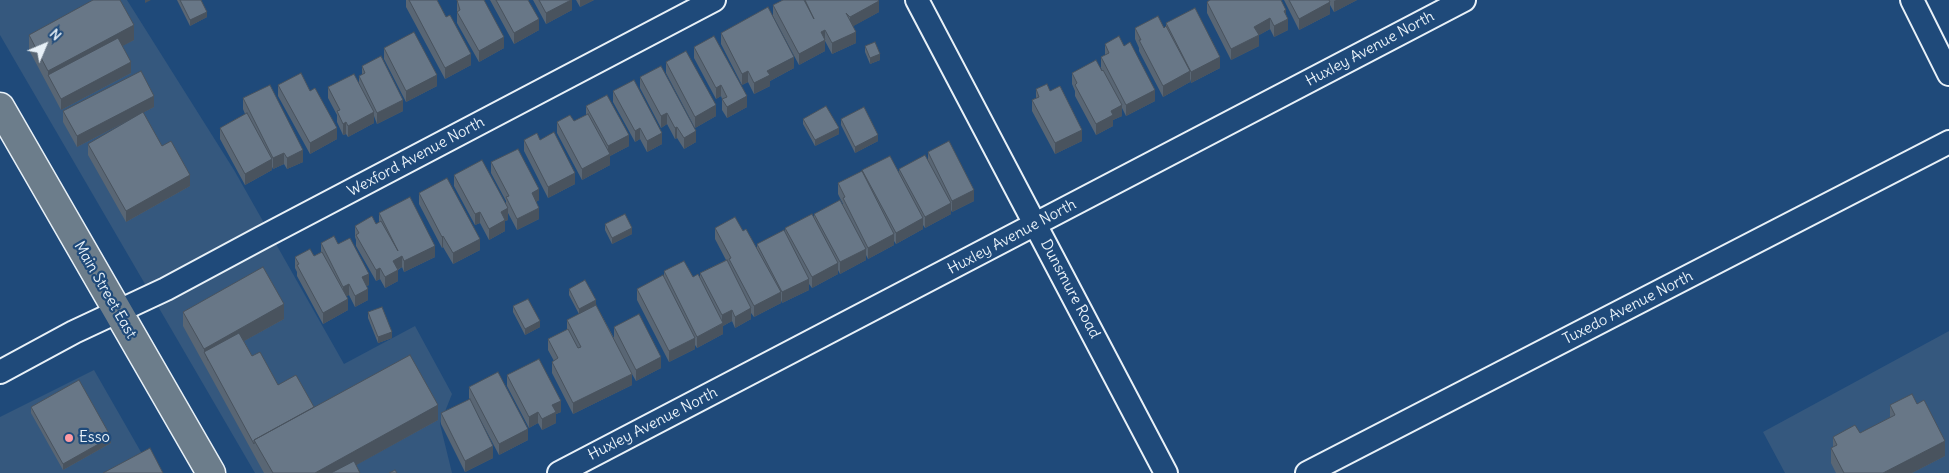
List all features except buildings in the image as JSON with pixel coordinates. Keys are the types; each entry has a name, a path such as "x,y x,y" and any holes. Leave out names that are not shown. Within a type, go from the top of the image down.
{"main road":[{"name":"Main Street East","path":"0,107 211,473"}],"street":[{"name":"Wexford Avenue North","path":"0,372 117,311 166,289 714,0"},
{"name":"Dunsmure Road","path":"917,0 1166,473"},
{"name":"Huxley Avenue North","path":"559,473 1464,0"},
{"path":"1912,0 1949,74"},
{"name":"Tuxedo Avenue North","path":"1307,473 1949,142"}],"shaded area":[{"path":"0,0 127,0 234,170 344,364 415,326 452,394 440,424 452,473 255,473 0,35"},
{"path":"1949,331 1949,473 1785,473 1763,432"},
{"path":"94,370 153,473 0,473 0,417"}],"place":[{"name":"Esso","path":"69,438"}]}
